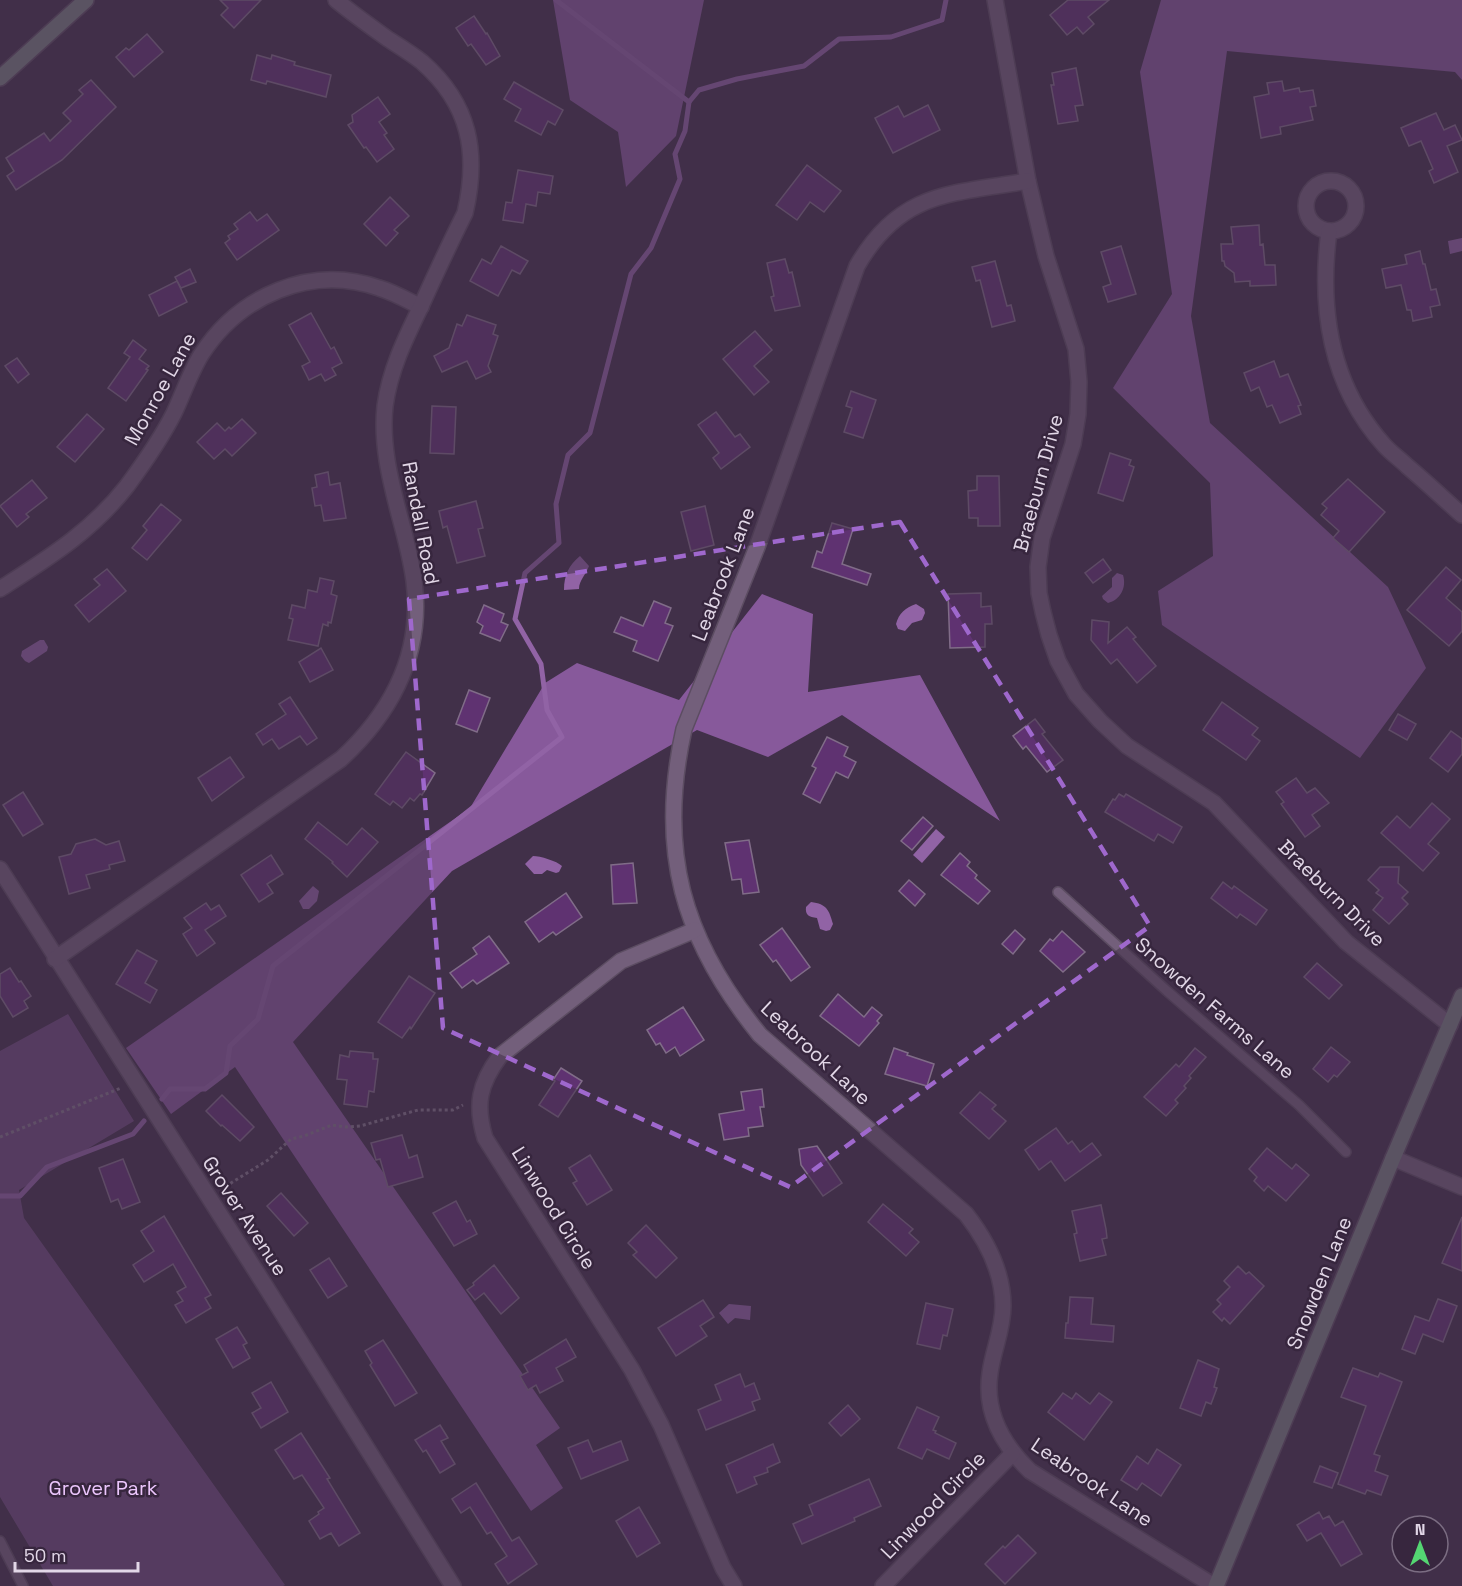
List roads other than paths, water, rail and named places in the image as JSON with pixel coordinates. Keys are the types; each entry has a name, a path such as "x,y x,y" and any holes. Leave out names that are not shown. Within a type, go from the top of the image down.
{"street":[{"path":"0,78 86,0"},
{"name":"Randall Road","path":"56,958 342,759 362,741 379,719 394,696 405,670 412,640 414,582 387,465 384,436 385,408 391,375 400,348 465,213 472,166 470,145 464,120 452,96 438,78 420,61 359,19 336,0"},
{"name":"Braeburn Drive","path":"995,0 1028,181 1046,256 1076,349 1079,382 1078,414 1073,444 1042,538 1038,567 1039,593 1043,612 1048,635 1058,661 1076,694 1100,721 1127,746 1214,803 1346,942 1450,1025"},
{"name":"Leabrook Lane","path":"1028,181 942,196 921,203 902,213 883,228 869,245 857,266 757,547 684,729 673,794 673,829 677,863 685,902 695,930 716,975 734,1004 760,1035 966,1214 981,1233 992,1254 1000,1279 1003,1305 1001,1331 990,1373 989,1394 993,1415 1001,1436 1012,1454 1030,1471 1215,1586"},
{"path":"1329,231 1325,259 1324,295 1328,326 1348,389 1365,420 1384,445 1462,515"},
{"name":"Monroe Lane","path":"0,589 69,544 96,520 125,488 151,453 204,350 233,317 252,303 291,286 323,280 349,281 378,287 421,306"},
{"name":"Grover Avenue","path":"0,869 453,1586"},
{"name":"Linwood Circle","path":"695,930 621,961 500,1056 489,1071 481,1088 479,1104 485,1138 632,1370 661,1425 723,1568 734,1586"},
{"name":"Snowden Lane","path":"1215,1586 1462,996"},
{"path":"1393,1158 1462,1187"},
{"name":"Linwood Circle","path":"883,1586 1012,1454"}],"lane":[{"name":"Snowden Farms Lane","path":"1058,892 1167,991 1299,1105 1346,1152"},
{"path":"0,1541 23,1586"}],"waterway":[{"path":"556,0 689,102"},
{"path":"162,1099 170,1089 205,1089 226,1073 230,1046 258,1019 273,966 562,737 547,710 541,664 515,619 525,573 559,543 556,504 568,455 590,433 631,274 651,248 680,179 675,154 685,131 689,102 699,90 737,79 804,66 839,39 891,37 942,20 946,0"},
{"path":"0,1196 20,1196 47,1167 133,1134 144,1121"}],"park label":[{"name":"Grover Park","path":"103,1488"}]}
